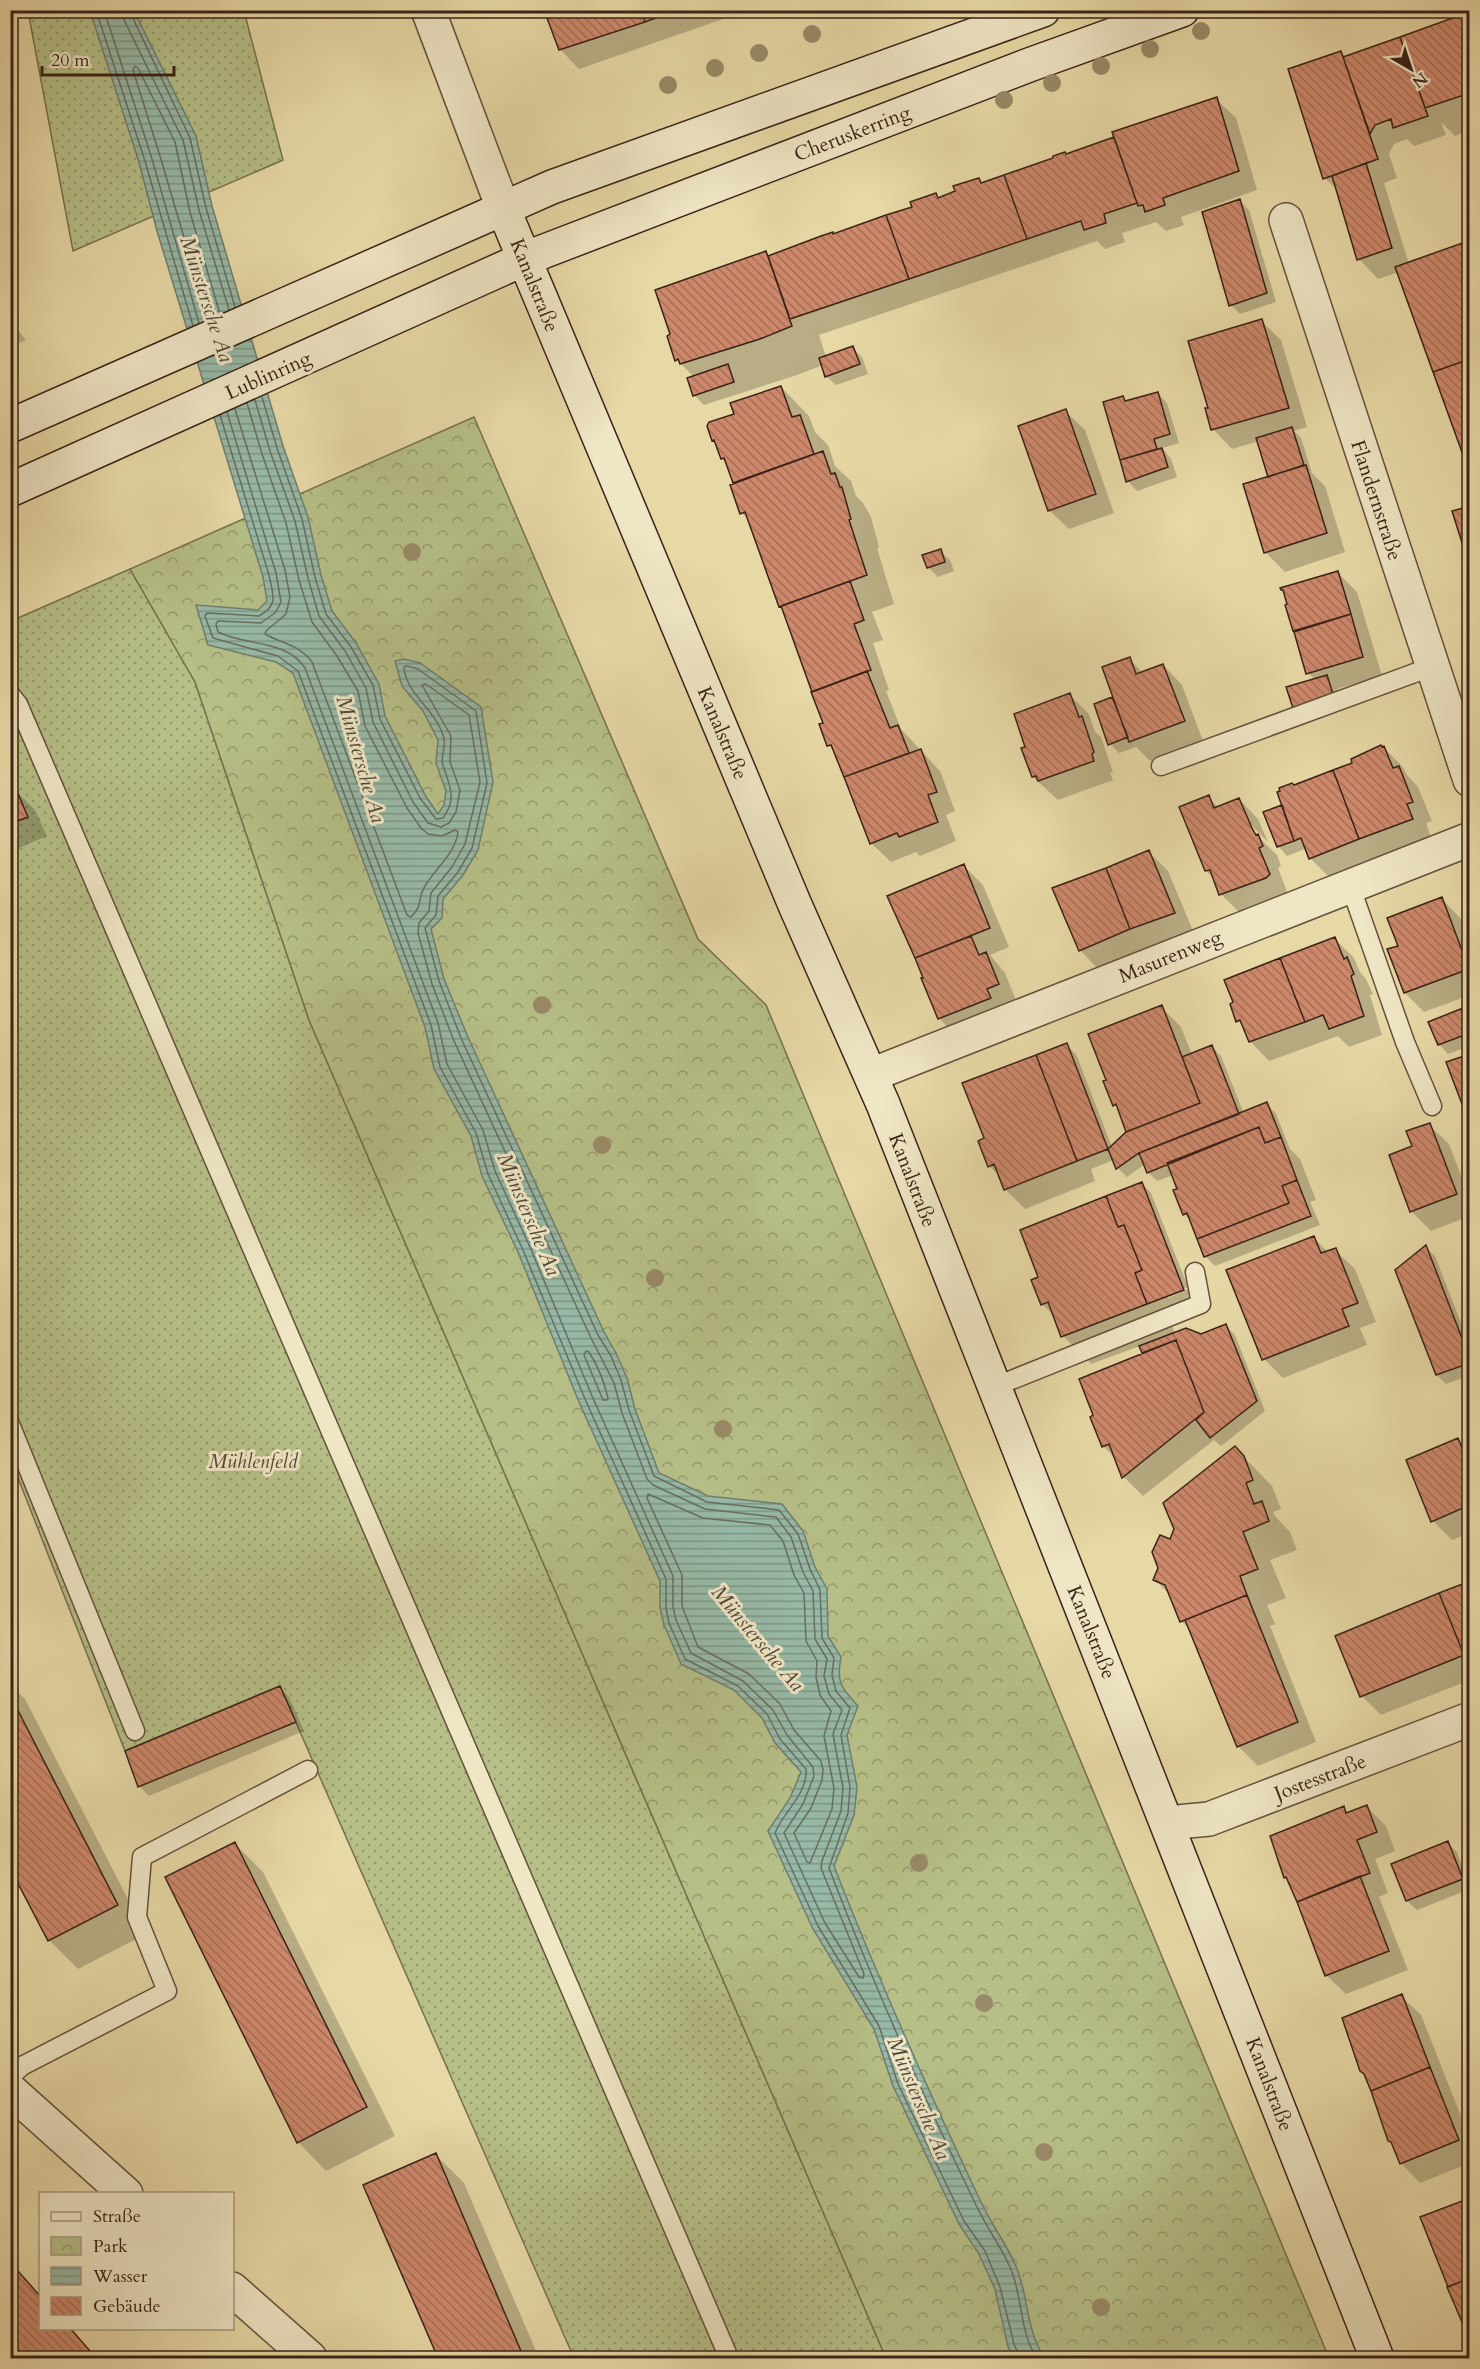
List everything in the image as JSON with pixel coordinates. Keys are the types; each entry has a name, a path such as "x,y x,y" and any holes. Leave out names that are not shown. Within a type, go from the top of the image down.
{"main road":[{"name":"Kanalstraße","path":"428,10 524,259 804,925 871,1075 1377,2358"},
{"path":"10,426 552,187 1043,10"},
{"name":"Cheruskerring","path":"524,259 1029,65 1182,10"},
{"name":"Flandernstraße","path":"1286,220 1470,780"},
{"name":"Lublinring","path":"10,490 524,259"},
{"name":"Masurenweg","path":"871,1075 1470,839"},
{"name":"Jostesstraße","path":"1167,1823 1209,1820 1470,1719"},
{"path":"10,2090 125,2192"},
{"path":"234,2291 310,2358"}],"lane":[{"path":"1161,766 1431,667"},
{"path":"10,694 18,704 729,2358"},
{"path":"1350,885 1405,1042 1432,1106"},
{"path":"994,1387 1201,1304 1195,1272"},
{"path":"10,1424 135,1731"},
{"path":"10,2077 22,2066 167,1991 137,1917 141,1857 308,1770"}],"green space":[{"path":"28,11 244,11 283,160 73,251"},
{"path":"474,417 698,939 766,1005 1329,2358 886,2358 309,1020 195,682 130,569"},
{"name":"Mühlenfeld","path":"130,569 195,682 309,1020 886,2358 574,2358 280,1686 125,1751 11,1460 11,621"}],"water":[{"name":"Münstersche Aa","path":"90,11 134,11 196,136 212,206 283,446 308,517 332,611 356,643 379,684 385,716 425,795 438,814 444,805 446,791 436,763 438,740 423,711 402,686 395,661 404,659 420,663 481,707 493,782 478,850 463,875 443,899 442,918 431,929 444,979 467,1035 627,1378 635,1409 659,1473 708,1496 782,1504 803,1531 815,1567 827,1589 828,1636 841,1657 839,1673 841,1684 858,1706 847,1735 857,1787 854,1815 834,1866 941,2117 984,2208 1015,2264 1023,2287 1030,2324 1045,2358 1015,2358 1008,2347 995,2289 979,2254 959,2224 893,2086 874,2029 813,1929 768,1831 790,1798 801,1772 775,1743 762,1718 734,1690 681,1664 664,1625 660,1608 660,1581 579,1402 518,1252 482,1176 471,1136 434,1069 425,1027 293,673 276,662 208,645 196,605 258,610 267,601 263,577 157,231 139,162"}],"building":[{"path":"544,10 641,10 645,22 559,50"},
{"path":"641,10 677,10 645,22"},
{"path":"1469,12 1470,93 1425,108 1400,37"},
{"path":"1400,37 1428,116 1393,128 1391,119 1375,125 1370,134 1343,57"},
{"path":"1341,51 1378,159 1323,179 1288,69"},
{"path":"1217,97 1239,171 1163,198 1165,205 1145,212 1143,205 1138,206 1112,132"},
{"path":"1114,137 1137,203 1104,214 1106,223 1084,230 1081,221 1027,239 1004,175 1053,158 1053,156 1065,152 1066,154"},
{"path":"1366,163 1392,248 1357,260 1332,176"},
{"path":"1004,175 1027,239 909,279 886,215 912,207 910,202 936,193 938,198 955,191 953,186 979,178 981,183"},
{"path":"1240,199 1267,293 1229,306 1202,212"},
{"path":"886,215 909,279 790,319 768,256"},
{"path":"1468,241 1470,359 1433,372 1395,267"},
{"path":"766,251 792,326 760,339 680,364 678,359 675,361 667,336 670,334 655,290"},
{"path":"1262,319 1289,408 1211,430 1205,408 1208,408 1188,341"},
{"path":"853,346 860,364 825,377 819,358"},
{"path":"1470,359 1470,465 1467,466 1433,372"},
{"path":"728,364 734,382 693,396 687,378"},
{"path":"781,386 792,417 800,415 814,454 733,483 724,458 721,459 707,426 709,422 734,414 730,403"},
{"path":"1158,392 1170,434 1154,439 1157,449 1120,460 1103,402 1123,396 1125,401"},
{"path":"1066,409 1096,494 1048,511 1018,426"},
{"path":"1292,427 1304,465 1268,477 1256,438"},
{"path":"1162,448 1168,467 1126,482 1120,460"},
{"path":"823,451 831,474 835,473 842,487 851,519 849,520 867,575 779,607 745,512 740,514 730,485"},
{"path":"1306,465 1327,533 1264,553 1243,484"},
{"path":"1470,506 1470,568 1452,511"},
{"path":"941,549 945,562 927,568 922,555"},
{"path":"1338,571 1351,614 1293,631 1283,590 1280,588"},
{"path":"850,581 864,620 854,624 871,670 812,692 781,606"},
{"path":"1351,614 1363,657 1306,674 1294,632"},
{"path":"1130,657 1136,674 1163,664 1185,721 1129,742 1102,667"},
{"path":"867,671 890,728 898,725 909,753 844,777 831,745 827,746 819,724 823,723 811,692"},
{"path":"1327,675 1333,694 1293,708 1286,687"},
{"path":"1070,693 1079,717 1082,716 1094,752 1092,754 1094,761 1038,781 1036,776 1032,777 1021,748 1025,747 1014,714"},
{"path":"1112,697 1128,737 1108,745 1094,704"},
{"path":"1381,745 1384,746 1393,768 1399,766 1413,802 1407,804 1413,819 1359,839 1333,770 1352,763 1351,759"},
{"path":"921,749 937,792 928,795 938,822 899,837 897,833 870,844 844,777"},
{"path":"1333,770 1359,839 1309,859 1301,838 1294,841 1277,792 1280,791 1279,788 1292,783 1294,785"},
{"path":"16,789 28,817 10,824 10,791"},
{"path":"1209,795 1214,808 1239,798 1263,846 1259,848 1270,874 1266,878 1219,895 1210,870 1205,871 1179,807"},
{"path":"1282,805 1294,841 1277,847 1263,812"},
{"path":"1149,850 1175,913 1130,929 1106,868"},
{"path":"964,864 990,928 915,958 887,896"},
{"path":"1106,868 1130,929 1079,951 1052,888"},
{"path":"1442,897 1469,969 1404,993 1387,949 1398,946 1387,918"},
{"path":"971,936 979,955 986,952 999,984 987,989 991,998 938,1019 915,958"},
{"path":"1335,937 1344,959 1347,957 1354,974 1351,976 1364,1016 1329,1029 1323,1015 1305,1022 1280,958"},
{"path":"1280,958 1305,1022 1249,1042 1240,1020 1236,1022 1230,1004 1233,1002 1224,980"},
{"path":"1162,1005 1200,1103 1126,1132 1116,1104 1113,1106 1103,1081 1106,1080 1088,1034"},
{"path":"1463,1008 1470,1025 1470,1033 1438,1045 1428,1022"},
{"path":"1067,1043 1108,1149 1077,1161 1036,1055"},
{"path":"1212,1045 1239,1114 1139,1153 1116,1169 1108,1149 1126,1132 1200,1103 1182,1057"},
{"path":"1470,1054 1470,1125 1446,1062"},
{"path":"1036,1055 1077,1161 1004,1190 994,1164 988,1167 978,1141 984,1138 962,1083"},
{"path":"1267,1102 1281,1137 1265,1143 1259,1127 1147,1173 1139,1153"},
{"path":"1430,1123 1457,1194 1410,1212 1389,1155 1412,1146 1406,1131"},
{"path":"1259,1127 1265,1143 1281,1137 1297,1180 1282,1186 1289,1203 1197,1239 1187,1213 1183,1215 1173,1190 1177,1189 1167,1163"},
{"path":"1297,1180 1311,1216 1204,1257 1197,1239 1289,1203 1282,1186"},
{"path":"1142,1182 1184,1290 1147,1304 1135,1273 1142,1270 1124,1225 1118,1227 1106,1196"},
{"path":"1106,1196 1118,1227 1124,1225 1142,1270 1135,1273 1147,1304 1061,1337 1048,1302 1041,1305 1031,1280 1038,1277 1020,1230"},
{"path":"1314,1236 1321,1253 1336,1248 1358,1303 1342,1309 1349,1326 1262,1360 1226,1270"},
{"path":"1426,1245 1470,1359 1470,1363 1436,1375 1395,1270"},
{"path":"1226,1324 1257,1401 1210,1438 1196,1420 1204,1412 1176,1340 1142,1353 1139,1346 1186,1328 1201,1334"},
{"path":"1176,1340 1204,1412 1122,1478 1109,1444 1102,1447 1079,1379"},
{"path":"1458,1438 1470,1467 1470,1505 1431,1522 1406,1460"},
{"path":"1235,1446 1244,1456 1253,1480 1246,1483 1254,1504 1262,1501 1269,1521 1243,1532 1258,1569 1240,1576 1247,1595 1180,1622 1165,1585 1153,1580 1158,1568 1152,1552 1160,1535 1170,1539 1174,1529 1163,1503"},
{"path":"1470,1581 1470,1652 1464,1655 1439,1593"},
{"path":"1439,1593 1464,1655 1360,1697 1335,1636"},
{"path":"1247,1595 1298,1722 1237,1747 1185,1620"},
{"path":"280,1686 296,1722 138,1787 125,1751"},
{"path":"10,1695 118,1905 48,1941 10,1868"},
{"path":"1367,1805 1377,1832 1357,1840 1370,1873 1297,1902 1286,1877 1284,1878 1270,1836 1344,1806 1346,1813"},
{"path":"1448,1841 1463,1879 1406,1901 1391,1864"},
{"path":"235,1842 367,2107 297,2143 165,1877"},
{"path":"1360,1876 1389,1951 1325,1976 1297,1902"},
{"path":"1402,1994 1430,2067 1371,2091 1364,2074 1360,2071 1342,2018"},
{"path":"1430,2067 1459,2140 1400,2164 1391,2142 1388,2141 1371,2091"},
{"path":"436,2153 524,2358 438,2358 363,2185"},
{"path":"1470,2198 1470,2278 1448,2287 1420,2217"},
{"path":"10,2262 39,2295 39,2330 72,2330 96,2358 26,2358 10,2341"},
{"path":"1470,2278 1470,2341 1447,2287"}]}
